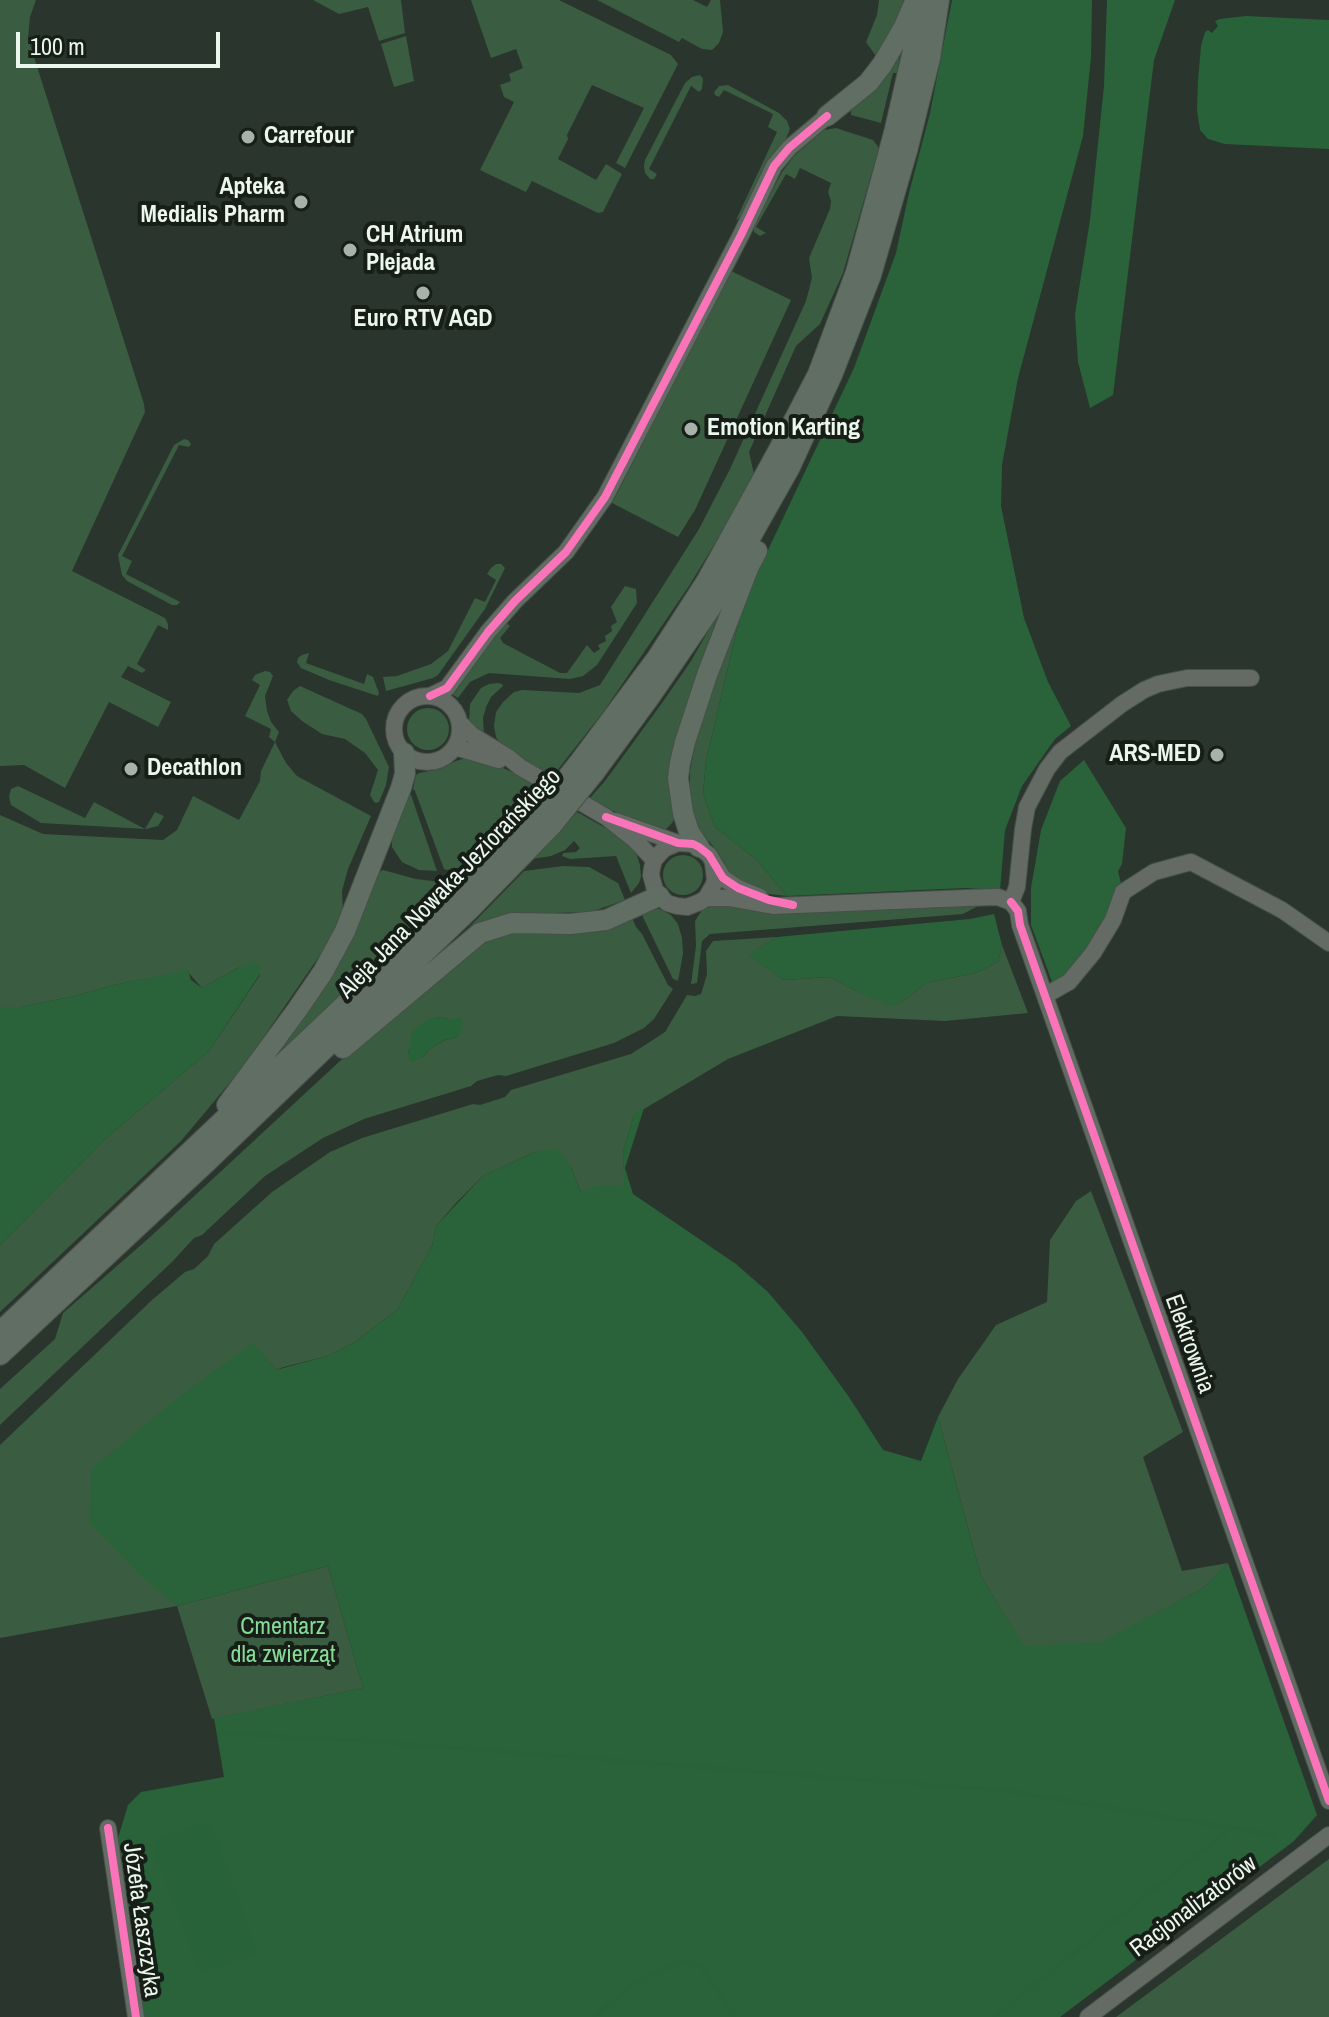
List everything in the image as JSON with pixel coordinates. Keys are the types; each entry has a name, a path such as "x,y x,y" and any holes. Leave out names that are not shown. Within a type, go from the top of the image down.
{"main road":[{"path":"827,116 868,83 882,65 919,0"},
{"name":"Aleja Jana Nowaka-Jeziorańskiego","path":"586,768 706,582 818,374 856,272 894,133 917,33 919,0"},
{"name":"Aleja Jana Nowaka-Jeziorańskiego","path":"0,1332 199,1157 471,908 510,857 656,688 710,609 790,467 832,375 871,275 907,151 930,58 939,0"},
{"path":"706,854 689,832 680,797 678,778 685,742 749,566 799,464 832,375"},
{"path":"199,1157 323,972 345,931 401,788 405,774 404,753"},
{"name":"Aleja Jana Nowaka-Jeziorańskiego","path":"0,1355 451,904 510,857"},
{"path":"199,1157 480,933 512,923 570,924 606,920 659,896"}],"street":[{"path":"430,696 447,688 515,601 566,552 605,497 774,166 789,148 827,116"},
{"path":"706,898 729,898 773,906 982,897 998,897 1011,902 1018,879 1027,807 1036,787 1060,752 1144,690 1187,678 1251,678"},
{"path":"460,723 459,740 455,747 435,761 419,761 404,753 395,736 398,714 408,702 422,696 438,698 452,707 460,723 472,735 606,817 654,860"},
{"path":"455,747 520,767"},
{"path":"606,817 678,843 693,844 706,854 723,878 738,888 793,905"},
{"path":"678,843 664,849 654,860 651,875 659,896 667,903 687,907 706,898 715,873 706,854"},
{"path":"1046,995 1069,982 1093,953 1113,920 1123,892 1154,872 1191,862 1282,910 1329,943"},
{"name":"Elektrownia","path":"1011,902 1018,911 1020,925 1329,1801"},
{"name":"Józefa Łaszczyka","path":"108,1828 136,2017"},
{"name":"Racjonalizatorów","path":"1088,2017 1329,1835"}],"green space":[{"path":"0,0 36,0 28,38 144,404 145,412 72,571 165,618 168,624 168,630 158,625 137,664 146,670 142,673 128,666 121,677 171,702 158,727 109,702 65,788 24,765 0,766"},
{"path":"313,0 401,0 405,33 379,41 368,7 339,14"},
{"path":"471,0 559,0 671,55 678,64 625,168 616,163 644,108 592,85 558,159 596,180 606,164 622,174 603,212 598,213 532,181 526,192 480,170 514,102 504,97 500,85 511,81 509,74 523,68 516,49 491,58"},
{"path":"597,0 693,0 707,7 711,0 720,0 723,32 712,50 702,49 682,38 679,42"},
{"path":"879,0 904,0 891,38 878,59 866,42 877,15"},
{"path":"406,36 414,81 394,87 381,44"},
{"path":"900,56 881,123 851,115 851,110 872,92"},
{"path":"700,75 703,79 702,89 699,92 691,86 649,169 657,174 650,179 645,173 645,160 685,83"},
{"path":"728,85 779,113 790,129 741,217 736,220 777,132 768,127 773,114 724,90 719,97 715,95 719,86"},
{"path":"836,128 873,140 879,148 843,273 820,324 796,346 749,452 754,474 748,489 689,586 604,711 552,777 503,747 496,737 496,712 514,692 579,693 600,685 699,529 730,469 806,301 812,278 809,258 830,209 828,192 831,183 800,168 795,179 786,174 756,227 766,233 760,236 753,227 794,156 824,130"},
{"name":"Emotion Karting","path":"731,271 791,300 695,510 678,537 612,503"},
{"path":"184,439 191,444 189,447 179,445 122,556 132,561 126,574 180,602 172,605 127,581 122,575 118,555 174,445"},
{"path":"496,564 505,568 485,609 438,675 386,691 383,677 397,676 431,664 448,651 475,598 485,602 496,580 487,574"},
{"path":"625,586 636,589 637,603 597,665 583,676 570,679 489,673 470,682 458,698 453,695 506,623 510,626 500,638 503,643 560,673 567,673 587,645 594,653 600,649 598,645 606,641 605,636 617,622 611,607"},
{"path":"743,603 706,761 703,794 715,827 756,859 787,896 760,893 727,871 713,846 696,828 690,807 690,771 698,729"},
{"path":"717,618 673,747 670,774 675,818 672,823 663,832 589,799 662,703"},
{"path":"309,653 306,663 364,684 367,674 373,677 378,696 301,668 298,658"},
{"path":"265,671 273,676 265,696 271,722 279,732 275,742 269,737 271,729 245,716 260,685 252,680 255,675"},
{"path":"498,683 503,686 491,697 486,707 484,735 469,722 470,704 481,688"},
{"path":"300,686 362,714 366,719 389,767 379,802 374,802 370,795 378,770 365,753 345,739 322,734 291,711 287,700"},
{"path":"428,708 443,714 449,729 443,744 428,750 413,744 407,729 413,714"},
{"path":"275,742 297,776 371,816 348,869 342,891 343,914 331,939 243,1067 181,1141 0,1312 0,1245 104,1140 209,1051 260,975 260,963 238,968 202,988 187,971 20,1007 0,1007 0,815 43,834 163,840 177,830 193,796 239,820 260,781 261,771"},
{"path":"469,757 517,774 539,788 473,866 447,870 413,789 419,773 440,769"},
{"path":"18,786 85,818 94,802 145,829 41,823 11,805 11,789"},
{"path":"409,794 437,871 419,870 402,862 392,847 392,838"},
{"path":"155,812 164,816 158,826 145,829"},
{"path":"577,812 627,840 636,853 641,877 631,893 616,856 570,859 562,856 580,848 574,841 565,850 551,856 532,859"},
{"path":"683,855 697,861 703,875 697,889 683,895 669,889 663,875 669,861"},
{"path":"563,866 589,867 618,883 625,900 591,912 516,914 438,959 524,871"},
{"path":"383,870 433,881 460,877 363,975 279,1053 279,1042 378,872"},
{"path":"716,904 980,905 963,914 710,934 702,941 697,983 691,984 696,946 695,921 702,910"},
{"path":"651,907 671,915 678,924 683,954 678,981 673,979 639,909"},
{"path":"631,915 673,989 654,1019 644,1028 614,1043 506,1076 477,1081 471,1086 364,1119 323,1138 265,1176 202,1235 194,1238 0,1425 0,1389 55,1339 63,1313 149,1238 354,1048 467,954 500,934","holes":["437,1017 448,1019 458,1037 431,1048 422,1058 408,1054"]},
{"path":"777,937 749,955 784,980 830,977 860,993 901,1003 926,983 976,973 998,962 1002,945 1028,1013 945,1021 837,1016 728,1059 634,1115 623,1151 625,1188 581,1192 571,1167 537,1151 483,1176 457,1202 436,1226 432,1246 397,1310 355,1342 328,1356 276,1370 253,1344 177,1606 0,1638 0,1445 152,1300 208,1256 214,1244 272,1192 330,1152 362,1138 473,1104 480,1105 505,1097 511,1090 631,1054 665,1032 687,995 701,994 707,974 706,951 713,941"},
{"path":"1091,1191 1183,1432 1143,1457 1182,1571 1228,1563 1202,1589 1101,1643 1024,1647 981,1576 938,1417 958,1379 996,1325 1047,1302 1050,1240 1076,1201"},
{"name":"Cmentarz dla zwierząt","path":"328,1566 363,1688 212,1719 177,1606"},
{"path":"1329,1859 1329,2017 1116,2017 1131,2006"}],"shaded area":[{"path":"952,0 1092,0 1091,57 1083,136 1018,378 1002,465 1001,506 1024,618 1048,682 1071,726 1055,739 1022,786 1005,830 1000,890 965,888 787,896 756,859 715,827 703,794 706,761 743,603 854,368 896,253 930,113"},
{"path":"1107,0 1175,0 1154,60 1113,395 1090,408 1078,362 1075,314 1090,220 1104,86"},
{"path":"1246,16 1329,20 1329,149 1225,144 1208,139 1200,130 1198,80 1205,32 1208,30 1212,33 1218,26 1215,21 1220,19"},
{"path":"1084,760 1126,828 1122,864 1118,871 1123,892 1113,920 1055,990 1031,925 1031,888 1041,830 1060,781"},
{"path":"994,914 1002,945 998,962 976,973 926,983 901,1003 889,1006 830,977 784,980 748,955 777,937 970,919"},
{"path":"251,963 260,963 260,974 209,1051 104,1140 0,1245 0,1007 20,1007 188,970 191,980 202,988"},
{"path":"437,1017 461,1018 463,1026 458,1037 445,1040 422,1058 411,1062 408,1054 412,1031"},
{"path":"644,1108 625,1168 633,1194 736,1264 768,1292 802,1332 883,1450 921,1461 938,1417 981,1576 1024,1646 1101,1642 1202,1589 1228,1563 1317,1815 1294,1841 1060,2017 141,2017 118,1838 128,1805 141,1792 224,1777 214,1718 363,1688 328,1566 177,1606 142,1577 89,1522 92,1468 184,1393 253,1343 276,1370 328,1356 355,1342 397,1310 432,1246 436,1226 483,1176 537,1151 558,1149 571,1167 581,1192 598,1185 624,1188 623,1151 634,1115"},
{"path":"200,1825 213,1827 257,1954 203,1972 197,1964 154,1850 157,1839"}],"waterway":[{"path":"220,1733 353,1740 1008,1791 1275,1835"},
{"path":"994,2017 1230,1829"},
{"path":"594,2017 632,1985 686,1961 703,1968 734,2017"}],"cycle path":[{"path":"430,696 447,688 515,601 566,552 605,497 774,166 789,148 827,116"},
{"path":"606,817 678,843 693,844 709,855 723,878 738,888 793,905"},
{"path":"1011,902 1018,911 1020,925 1329,1801"},
{"path":"108,1828 136,2017"}],"place":[{"name":"Carrefour","path":"248,137"},
{"name":"Apteka Medialis Pharm","path":"301,202"},
{"name":"CH Atrium Plejada","path":"350,250"},
{"name":"Euro RTV AGD","path":"423,293"},
{"name":"Emotion Karting","path":"691,429"},
{"name":"ARS-MED","path":"1217,755"},
{"name":"Decathlon","path":"131,769"}]}
